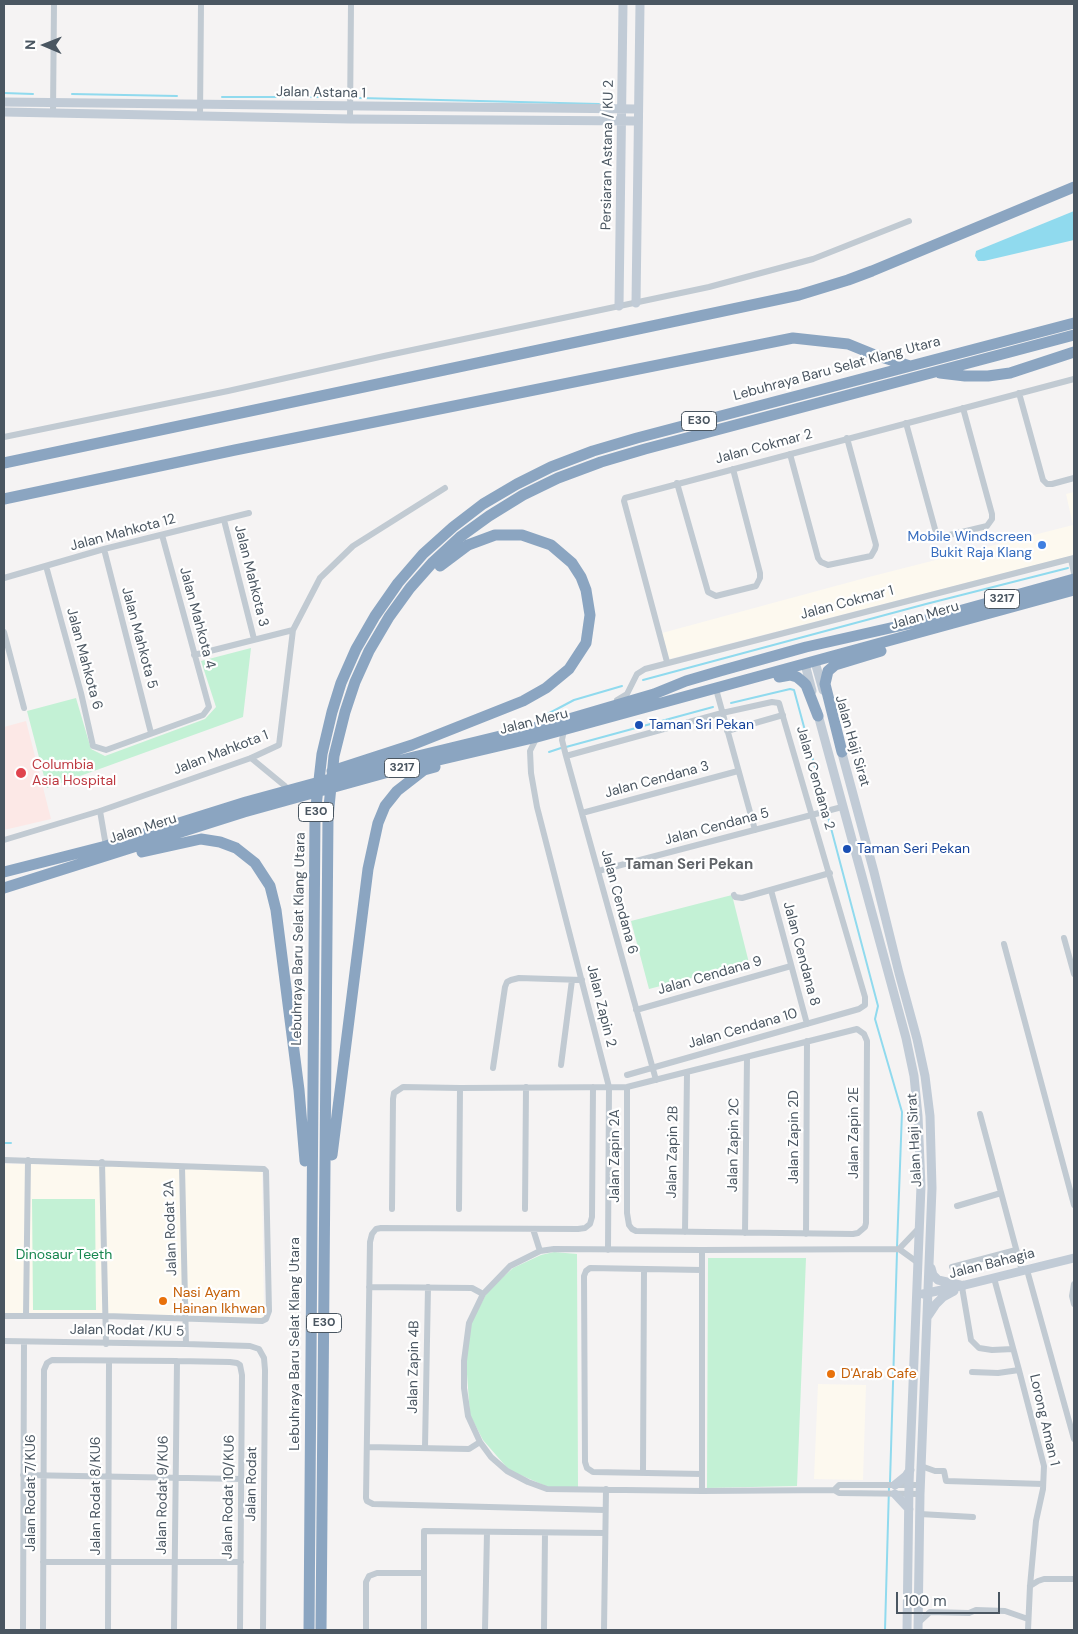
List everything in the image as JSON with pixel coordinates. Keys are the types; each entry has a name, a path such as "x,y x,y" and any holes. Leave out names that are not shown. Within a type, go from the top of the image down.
{"highway":[{"path":"4,463 799,295 872,271 1074,187"},
{"name":"Lebuhraya Baru Selat Klang Utara","path":"308,1630 312,1019 316,815 322,754 330,719 341,683 356,649 375,616 398,583 423,554 453,527 483,504 516,484 551,467 593,451 637,438 1074,323"},
{"name":"Lebuhraya Baru Selat Klang Utara","path":"321,1630 326,852 334,756 355,682 369,651 389,617 410,588 433,562 460,537 523,495 558,478 601,462 645,449 1074,336"},
{"path":"4,499 235,450 793,338 848,344 913,367 938,373 965,376 988,376 1010,372 1074,352"},
{"path":"246,802 284,786 456,729 535,695 558,679 578,657 586,642 590,614 586,590 581,576 563,554 551,545 537,539 508,534 482,539 468,545 452,556 437,568 410,598 389,617"},
{"name":"Jalan Meru","path":"4,888 254,809 392,771 537,738 563,725 686,681 806,647 930,619 1074,579"},
{"name":"Jalan Meru","path":"4,872 106,846 246,802 389,763 720,688 809,661 943,627 1074,590"},
{"path":"648,696 797,657 809,661 813,654 857,643 930,619"},
{"path":"842,752 825,684 828,671 835,665 881,651 943,627"},
{"path":"720,688 752,684 790,675 797,677 806,685 818,716"},
{"path":"324,1309 332,1151 368,869 378,823 385,806 397,791 424,770 470,757 499,746"},
{"path":"101,858 142,852 201,839 220,842 236,848 255,863 270,886 276,910 299,1090 311,1228"}],"main road":[{"name":"Persiaran Astana / KU 2","path":"619,306 623,4"},
{"name":"Persiaran Astana / KU 2","path":"636,304 637,109 640,4"},
{"name":"Jalan Astana 1","path":"4,102 637,109"},
{"name":"Jalan Astana 1","path":"4,112 350,119 637,121"},
{"name":"Jalan Haji Sirat","path":"809,661 818,716 906,1038 914,1076 921,1186 908,1508 906,1630"},
{"name":"Jalan Haji Sirat","path":"809,661 842,752 874,872 917,1038 925,1076 930,1116 932,1179 920,1489 918,1626"},
{"name":"Jalan Bahagia","path":"916,1294 928,1294 964,1286 1074,1258"},
{"path":"930,1263 933,1275 938,1280 964,1286"},
{"path":"927,1318 943,1297 964,1286"},
{"path":"908,1508 894,1489 910,1470"}],"street":[{"path":"53,113 54,4"},
{"path":"200,116 201,4"},
{"path":"350,119 351,4"},
{"path":"4,437 228,391 709,287 813,259 909,221"},
{"name":"Jalan Cokmar 2","path":"667,662 624,501 628,496 1074,379"},
{"path":"1019,393 1043,480 1047,484 1052,484 1074,478"},
{"path":"906,423 937,533 945,536 987,526 990,523 992,514 963,408"},
{"path":"790,454 818,558 821,562 828,565 871,556 876,549 876,545 848,438"},
{"path":"677,483 706,587 708,592 716,596 756,586 760,578 733,469"},
{"path":"194,655 293,630 320,578 353,546 445,488"},
{"name":"Jalan Mahkota 12","path":"4,578 104,549 249,513"},
{"name":"Jalan Mahkota 3","path":"224,520 254,639"},
{"name":"Jalan Mahkota 4","path":"151,733 203,715 209,707 162,535"},
{"name":"Jalan Mahkota 5","path":"104,549 151,733"},
{"path":"1073,558 1074,573"},
{"name":"Jalan Cokmar 1","path":"563,725 622,698 627,694 637,674 645,669 1073,558"},
{"name":"Jalan Mahkota 6","path":"46,566 81,693 93,746 106,750 151,733"},
{"name":"Jalan Mahkota 1","path":"4,840 100,811 251,758 279,745 293,630"},
{"path":"4,632 24,708"},
{"path":"633,681 635,692 648,696"},
{"path":"720,688 722,713 755,830"},
{"name":"Jalan Cendana 2","path":"722,713 772,702 779,703 816,814 830,873 865,997 865,1005"},
{"path":"566,754 722,713"},
{"path":"727,731 784,714"},
{"name":"Jalan Cendana 6","path":"563,725 563,745 656,1080"},
{"name":"Jalan Zapin 2","path":"537,738 530,751 531,773 545,844 609,1087 608,1250"},
{"path":"251,758 284,786"},
{"name":"Jalan Cendana 3","path":"582,813 738,771"},
{"name":"Jalan Cendana 5","path":"598,871 842,807"},
{"path":"100,811 106,846"},
{"path":"734,894 735,897 742,898 830,873"},
{"name":"Jalan Cendana 8","path":"771,890 807,1024"},
{"path":"1064,938 1074,974"},
{"path":"1004,944 1074,1205"},
{"name":"Jalan Cendana 9","path":"636,1010 791,966"},
{"path":"493,1068 505,987 508,982 520,978 582,980"},
{"path":"562,1066 572,980"},
{"name":"Jalan Cendana 10","path":"627,1075 859,1009 865,1005"},
{"name":"Jalan Zapin 2E","path":"806,1234 853,1234 862,1231 866,1223 867,1041 864,1034 857,1029 807,1041"},
{"path":"392,1209 394,1094 403,1087 627,1087 807,1041"},
{"name":"Jalan Zapin 2D","path":"806,1234 807,1041"},
{"name":"Jalan Zapin 2C","path":"745,1233 747,1057"},
{"name":"Jalan Zapin 2B","path":"685,1232 687,1073"},
{"path":"525,1209 526,1087"},
{"path":"593,1087 592,1217 590,1224 585,1228 381,1228 372,1234 370,1242 366,1498 370,1503 605,1510"},
{"name":"Jalan Zapin 2A","path":"627,1087 627,1213 629,1225 636,1231 685,1232"},
{"path":"460,1088 460,1209"},
{"path":"980,1114 1016,1250 1024,1270 1074,1439"},
{"path":"4,1160 261,1168 266,1171 269,1311 267,1317 262,1320 106,1316 4,1316"},
{"path":"26,1316 28,1160"},
{"path":"102,1162 106,1344"},
{"name":"Jalan Rodat 2A","path":"182,1167 186,1344"},
{"path":"958,1206 1001,1192"},
{"path":"533,1229 540,1251"},
{"path":"899,1249 918,1229"},
{"path":"685,1232 806,1234"},
{"path":"894,1489 879,1494 839,1493 834,1490 548,1489 528,1482 507,1471 491,1457 480,1442 468,1416 464,1388 464,1360 469,1323 483,1294 510,1266 540,1251 554,1249 899,1249 917,1262"},
{"path":"702,1250 702,1491"},
{"path":"952,1267 1016,1250"},
{"path":"702,1270 590,1268 584,1276 585,1462 587,1468 593,1472 702,1474"},
{"path":"643,1473 644,1269"},
{"name":"Lorong Aman 1","path":"994,1278 1044,1466 1043,1484 1036,1521 1028,1630"},
{"path":"1074,1284 1072,1296 1074,1304"},
{"path":"964,1286 972,1340 979,1348 992,1350 1014,1349"},
{"path":"370,1287 472,1288 483,1294"},
{"name":"Jalan Zapin 4B","path":"425,1447 428,1287"},
{"name":"Jalan Rodat /KU 5","path":"4,1341 250,1346"},
{"path":"23,1630 24,1342"},
{"name":"Jalan Rodat","path":"250,1346 258,1350 264,1358 265,1370 263,1630"},
{"name":"Jalan Rodat 7/KU6","path":"43,1630 44,1370 47,1363 52,1360 109,1361"},
{"path":"109,1361 177,1361"},
{"name":"Jalan Rodat 8/KU6","path":"108,1630 109,1361"},
{"name":"Jalan Rodat 10/KU6","path":"177,1361 230,1362 240,1366 242,1375 240,1630"},
{"name":"Jalan Rodat 9/KU6","path":"174,1630 177,1361"},
{"path":"972,1372 998,1373 1019,1370"},
{"path":"367,1447 469,1449 480,1442"},
{"path":"921,1466 935,1471 944,1471 946,1482 1043,1484"},
{"path":"23,1475 242,1479"},
{"path":"834,1490 839,1485 879,1485 894,1489 920,1489"},
{"path":"604,1630 606,1489"},
{"path":"920,1514 973,1517"},
{"path":"424,1630 424,1531 605,1533"},
{"path":"486,1532 486,1630"},
{"path":"544,1630 545,1533"},
{"path":"43,1562 240,1562"},
{"path":"366,1630 366,1582 369,1576 377,1573 424,1573"},
{"path":"1030,1586 1038,1580 1044,1579 1074,1579"},
{"path":"918,1626 930,1612 969,1613 976,1610 1005,1611 1028,1619"}],"shaded area":[{"path":"1074,492 1074,555 669,659 662,633 865,578 1073,525 1066,494"},
{"name":"Columbia Asia Hospital","path":"26,721 51,819 4,830 4,727"},
{"path":"4,1164 109,1165 262,1171 264,1316 262,1318 4,1313"},
{"path":"818,1384 866,1385 863,1480 814,1479"}],"green space":[{"path":"251,648 243,717 47,788 27,711 76,698 91,749 105,756 205,719 216,707 201,661"},
{"path":"732,895 749,963 649,989 631,921"},
{"name":"Dinosaur Teeth","path":"32,1199 95,1199 96,1310 33,1310"},
{"path":"554,1252 577,1254 578,1488 548,1487 509,1470 483,1440 470,1415 466,1361 471,1323 485,1296 513,1268 541,1255"},
{"path":"708,1258 806,1258 797,1486 707,1488"}],"water":[{"path":"1074,211 1074,240 984,261 978,261 975,256 976,251"}],"waterway":[{"path":"4,93 33,94"},
{"path":"72,94 177,96"},
{"path":"222,97 318,97"},
{"path":"360,98 599,104"},
{"path":"643,680 1068,568"},
{"path":"540,718 574,700 622,686"},
{"path":"731,703 790,689 794,690 826,808"},
{"path":"566,747 713,707"},
{"path":"549,752 561,748"},
{"path":"827,813 878,1006 875,1019 902,1112 897,1247"},
{"path":"4,1143 11,1143"},
{"path":"890,1482 897,1252"},
{"path":"885,1630 889,1487"}],"place":[{"name":"Mobile Windscreen Bukit Raja Klang","path":"1042,545"},
{"name":"Taman Sri Pekan","path":"639,725"},
{"name":"Columbia Asia Hospital","path":"21,773"},
{"name":"Taman Seri Pekan","path":"847,849"},
{"name":"Nasi Ayam Hainan Ikhwan","path":"163,1301"},
{"name":"D'Arab Cafe","path":"831,1374"}],"district":[{"name":"Taman Seri Pekan","path":"689,865"}]}
